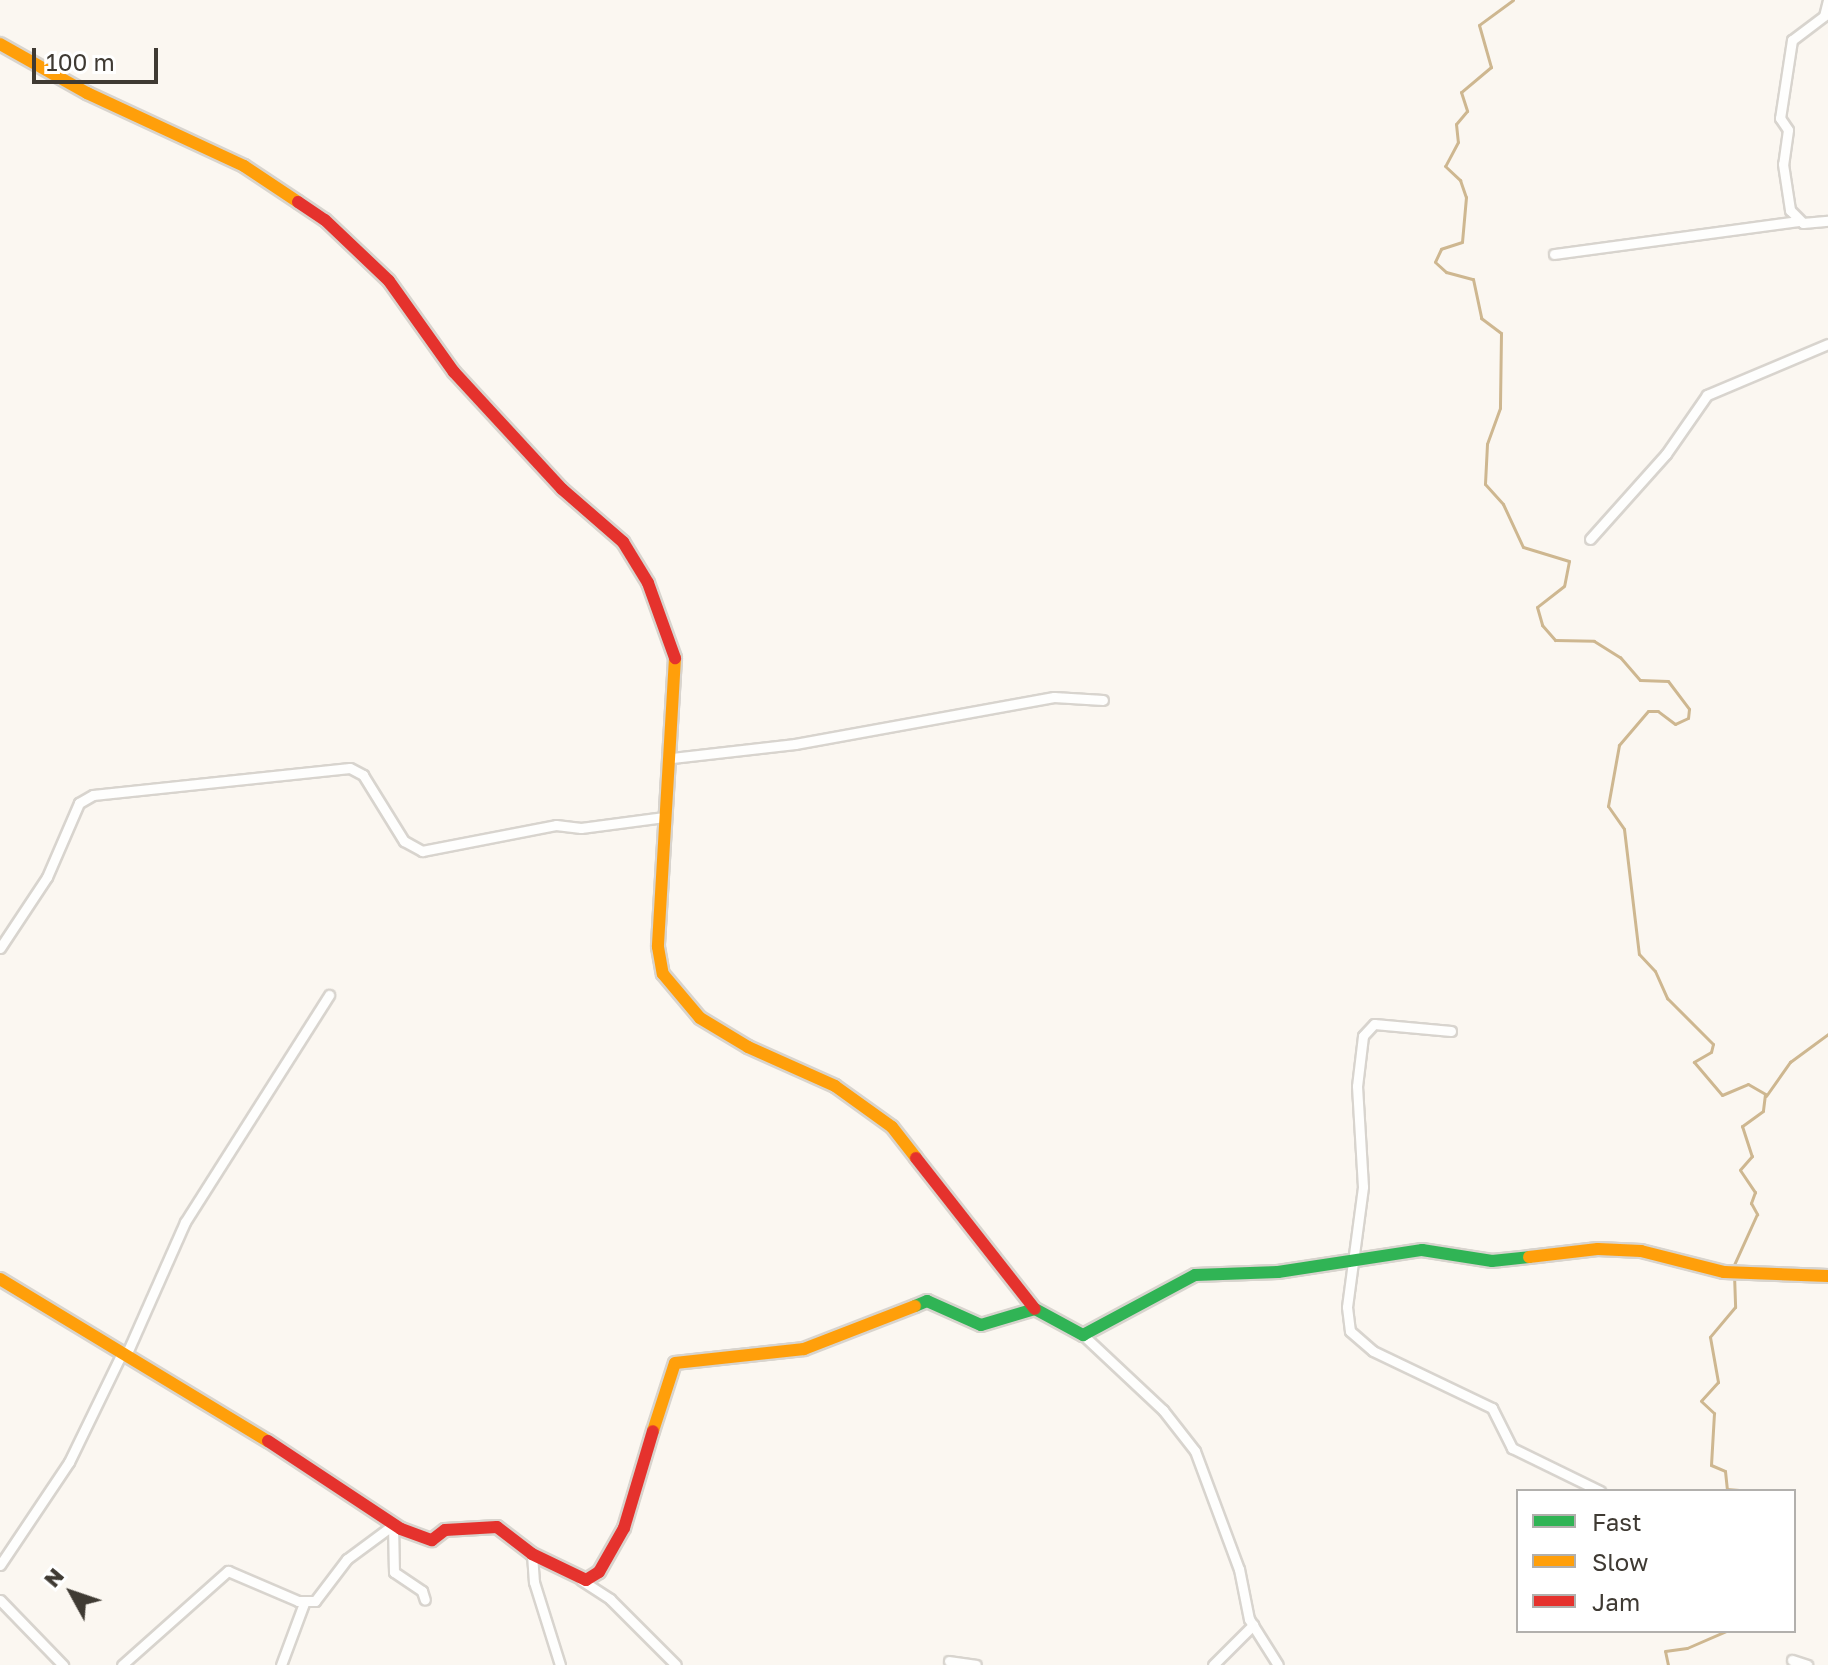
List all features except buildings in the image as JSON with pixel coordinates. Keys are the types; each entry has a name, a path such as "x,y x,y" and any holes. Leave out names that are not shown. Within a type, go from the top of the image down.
{"street":[{"path":"1798,221 1788,204 1783,164 1788,130 1781,110 1792,40 1824,16 1828,0"},
{"path":"0,44 87,93 244,166 325,220 389,281 461,380 562,489 633,556 672,640 676,684 672,758 664,817 658,947 669,985 700,1018 724,1033 835,1086 892,1127 1035,1309 1083,1335 1163,1410 1195,1451 1234,1554 1253,1625 1278,1665"},
{"path":"1554,254 1798,221 1828,221"},
{"path":"1590,539 1666,454 1707,395 1828,344"},
{"path":"672,758 795,744 1054,697 1103,700"},
{"path":"0,948 47,877 76,806 93,795 353,768 377,795 404,841 422,851 556,825 581,828 664,817"},
{"path":"0,1565 61,1477 125,1352 185,1222 329,995"},
{"path":"1451,1031 1374,1024 1363,1036 1357,1086 1363,1187 1347,1307 1355,1337 1492,1408 1512,1448 1596,1489"},
{"path":"1083,1335 1195,1275 1278,1272 1432,1250 1507,1261 1598,1249 1641,1251 1724,1272 1828,1276"},
{"path":"0,1279 125,1352 393,1525 432,1540 445,1530 484,1524 516,1538 532,1554 610,1599 676,1665"},
{"path":"580,1579 599,1572 624,1528 675,1363 770,1348 804,1349 920,1302 934,1302 981,1325 1035,1309"},
{"path":"393,1525 394,1572 422,1591 425,1600"},
{"path":"122,1665 228,1571 304,1603 321,1598 347,1559 393,1525"},
{"path":"532,1554 534,1582 560,1665"},
{"path":"0,1600 63,1665"},
{"path":"281,1665 304,1603"},
{"path":"1213,1665 1253,1625"},
{"path":"1792,1660 1807,1665"},
{"path":"949,1661 976,1665"}],"waterway":[{"path":"1513,0 1479,25 1491,67 1461,92 1467,111 1456,124 1458,142 1445,166 1460,180 1466,197 1462,242 1441,249 1435,262 1446,272 1473,279 1481,318 1501,333 1500,408 1487,444 1485,484 1503,504 1523,547 1569,561 1564,586 1537,607 1542,625 1555,640 1594,641 1620,657 1640,680 1668,681 1689,709 1688,718 1675,724 1658,711 1648,711 1619,745 1608,806 1624,829 1639,954 1655,971 1667,998 1713,1044 1711,1052 1694,1062 1722,1095 1748,1084 1765,1094 1763,1111 1742,1126 1752,1156 1740,1170 1755,1192 1751,1203 1757,1214 1733,1267"},
{"path":"1766,1096 1790,1062 1828,1034"},
{"path":"1727,1489 1725,1471 1711,1465 1714,1413 1701,1401 1718,1382 1710,1337 1735,1307 1734,1274"},
{"path":"1668,1665 1665,1651 1687,1648 1721,1633"}],"traffic: fast":[{"path":"915,1306 927,1301 981,1325 1035,1309 1083,1335 1195,1275 1278,1272 1422,1250 1492,1261 1529,1257"}],"traffic: slow":[{"path":"0,44 87,93 244,166 298,202"},
{"path":"675,658 658,947 663,974 700,1018 748,1047 835,1086 892,1127 916,1158"},
{"path":"1529,1257 1598,1249 1641,1251 1724,1272 1828,1276"},
{"path":"0,1279 268,1441"},
{"path":"653,1431 675,1363 804,1349 915,1306"}],"traffic: jam":[{"path":"298,202 325,220 389,281 454,372 562,489 623,542 648,583 675,658"},
{"path":"916,1158 1035,1309"},
{"path":"268,1441 401,1529 432,1540 445,1530 497,1527 532,1554 586,1580 599,1572 624,1528 653,1431"}]}
